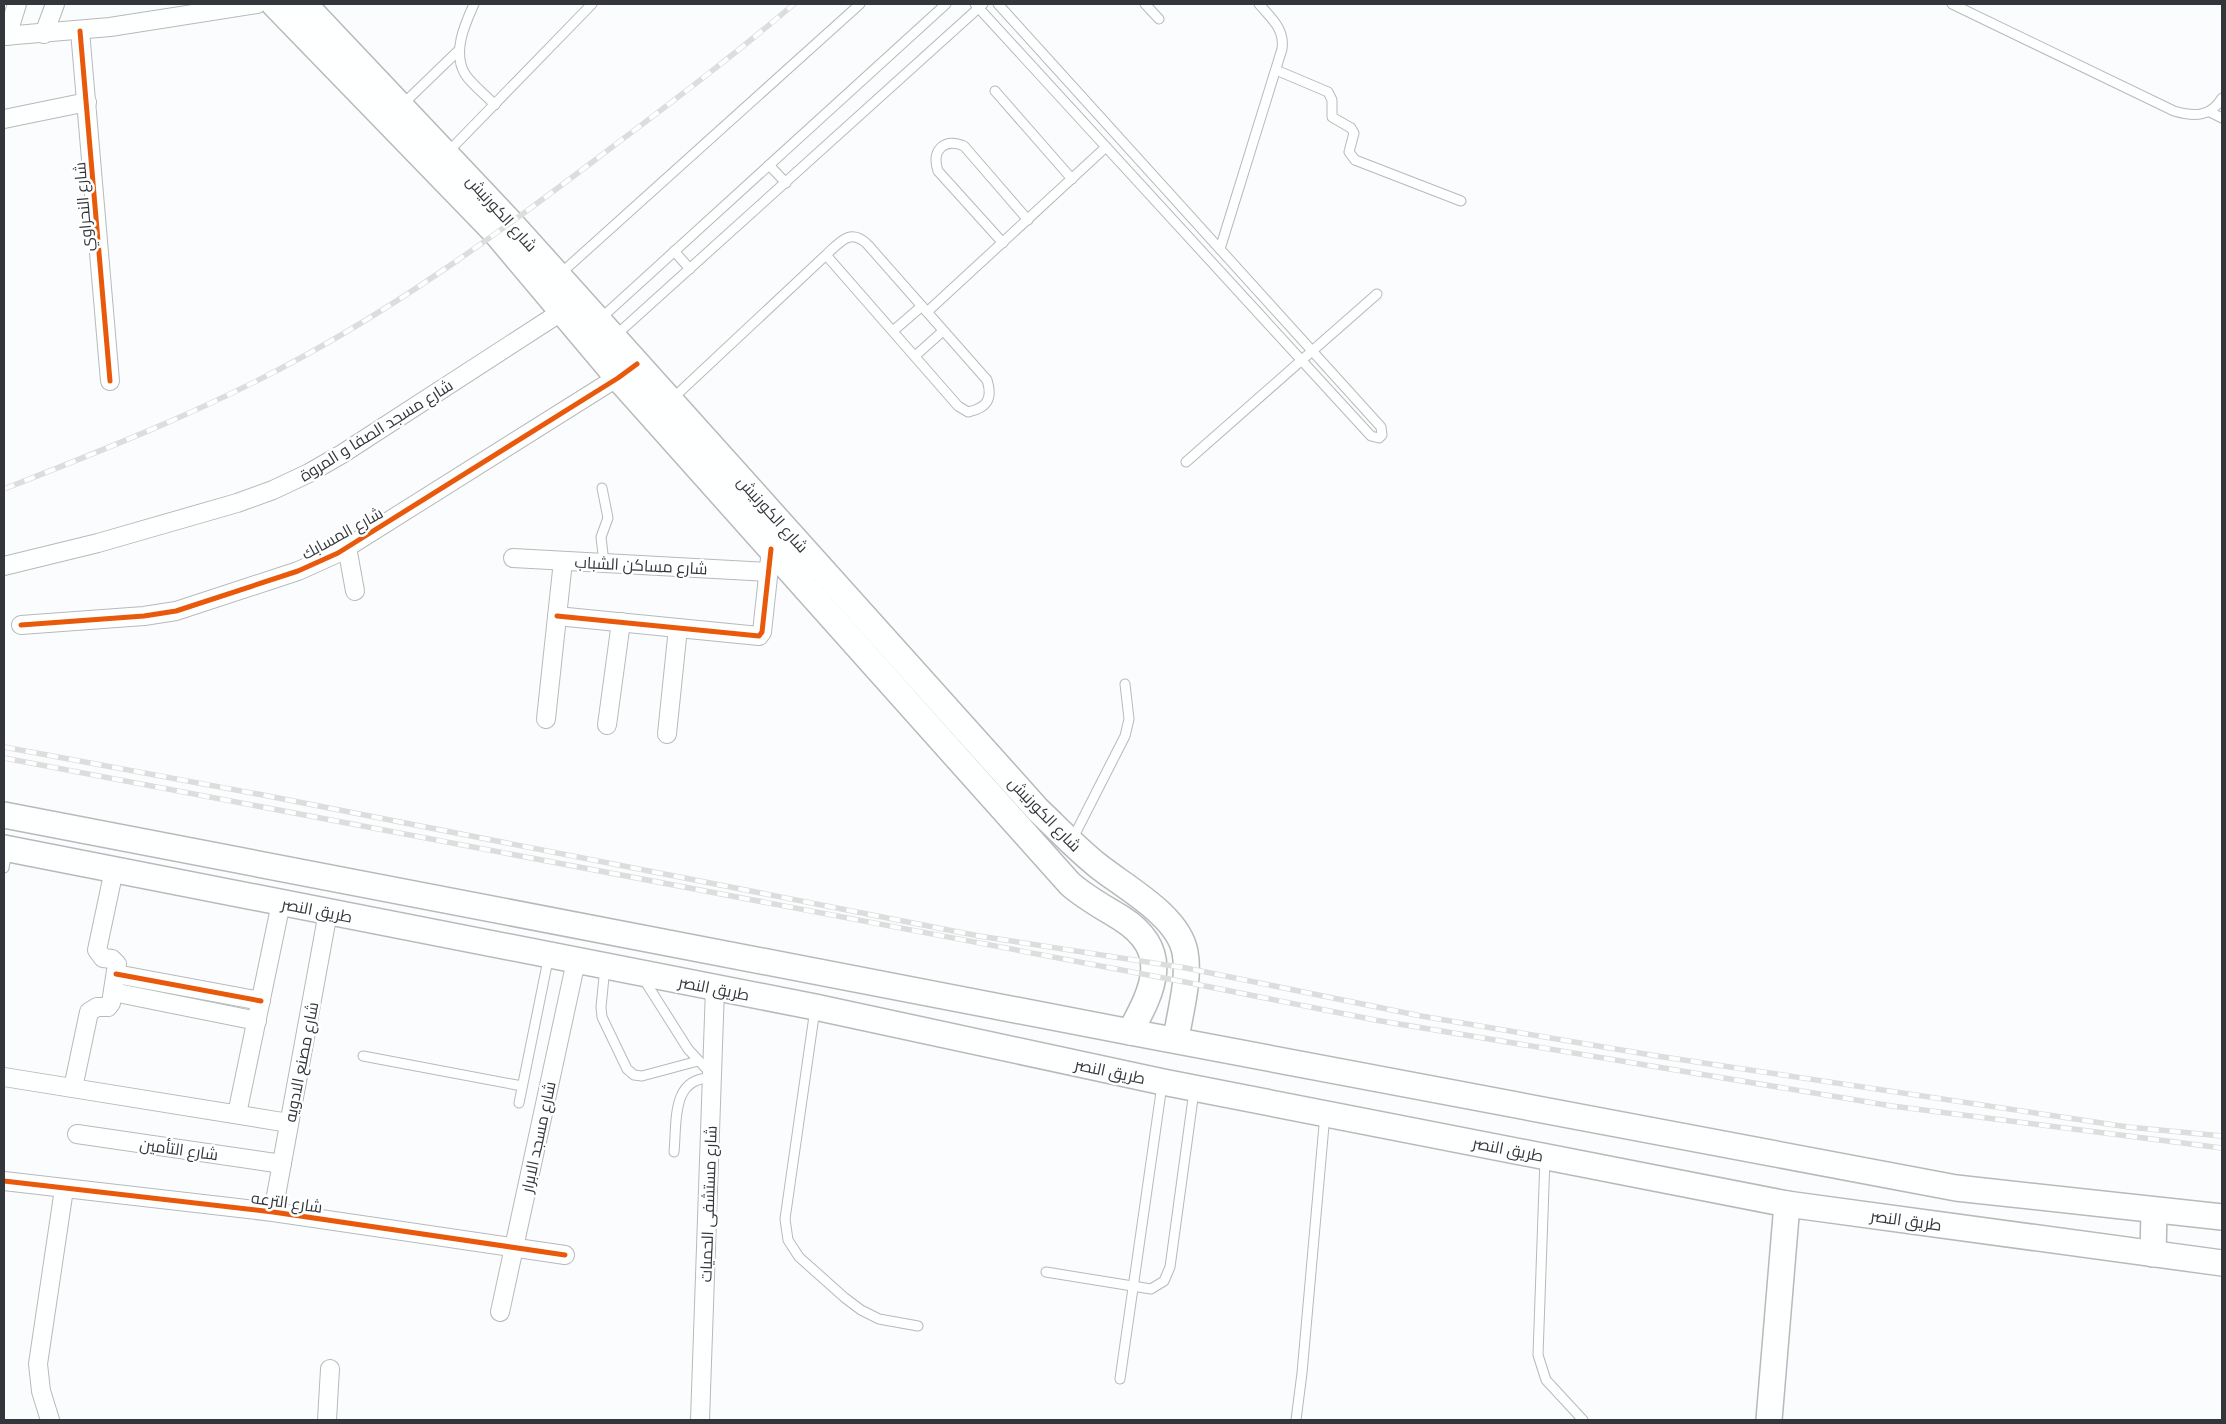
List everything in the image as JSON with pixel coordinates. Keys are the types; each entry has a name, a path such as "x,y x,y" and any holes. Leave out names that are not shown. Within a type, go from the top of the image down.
{"main road":[{"name":"شارع الكورنيش","path":"274,4 394,113 559,275 606,329 627,371 769,560 1080,893 1132,926 1141,934 1152,958 1155,977 1130,1032"},
{"name":"شارع الكورنيش","path":"304,4 394,113"},
{"name":"شارع الكورنيش","path":"440,160 496,233 561,312 627,371 670,400 1032,802 1096,864 1152,906 1180,937 1186,962 1176,1040"},
{"name":"طريق النصر","path":"4,815 1130,1032 1956,1188 2222,1217"},
{"path":"1049,859 1071,841"},
{"name":"طريق النصر","path":"5,855 114,870 576,960 815,1008 1163,1082 1787,1204 2222,1263"},
{"path":"1769,1420 1787,1204"},
{"path":"2153,1254 2154,1211"}],"street":[{"path":"17,4 5,36 80,31 257,4"},
{"path":"44,34 55,4"},
{"name":"شارع النحراوي","path":"80,31 110,380"},
{"path":"4,119 87,102"},
{"name":"شارع مسجد الصفا و المروة","path":"4,566 125,536 237,503 273,490 342,454 561,312"},
{"name":"شارع المسابك","path":"21,625 144,616 176,611 298,571 347,547 627,371"},
{"path":"347,547 355,591"},
{"name":"شارع مساكن الشباب","path":"513,558 604,563 769,560"},
{"path":"557,616 761,635 769,560"},
{"path":"546,719 563,561"},
{"path":"607,725 622,622"},
{"path":"667,734 678,628"},
{"path":"73,1088 89,1012 97,1007 108,1007 111,1003 117,964 115,961 103,958 97,950 114,870"},
{"path":"237,1114 281,903"},
{"name":"شارع مصنع الادويه","path":"273,1212 328,912"},
{"name":"شارع مسجد الابرار","path":"500,1312 576,960"},
{"path":"116,974 260,1001"},
{"name":"شارع مستشفى الحميات","path":"700,1420 715,988"},
{"path":"113,992 256,1020"},
{"path":"4,1078 289,1123"},
{"name":"شارع التأمين","path":"77,1134 282,1164"},
{"name":"شارع الترعه","path":"4,1181 273,1212 566,1255"},
{"path":"50,1420 41,1390 38,1364 64,1189"},
{"path":"327,1420 330,1369"}],"lane":[{"path":"474,4 466,22 459,50 465,74 495,104"},
{"path":"440,160 592,4"},
{"path":"559,275 860,4"},
{"path":"606,329 674,252 946,4"},
{"path":"606,329 690,269 979,5 1105,146 1371,436 1379,438 1382,435 1382,427 998,4"},
{"path":"1145,4 1159,19"},
{"path":"1220,249 1284,40 1275,22 1259,4"},
{"path":"1952,4 2174,111 2188,115 2200,115 2210,112 2222,98"},
{"path":"394,113 459,50"},
{"path":"1276,70 1328,92 1332,100 1332,116 1351,128 1354,133 1349,152 1355,160 1461,201"},
{"path":"995,91 1072,179"},
{"path":"2210,112 2222,118"},
{"path":"893,332 925,309 1003,243 1072,179 1116,134"},
{"path":"1003,243 938,171 935,162 937,152 945,145 955,143 964,146 1028,220"},
{"path":"769,165 786,183"},
{"path":"670,400 842,239 849,237 863,240 987,380 990,391 987,402 979,409 968,412 958,406 826,254"},
{"path":"1198,248 1209,237"},
{"path":"674,252 690,269"},
{"path":"1186,462 1377,294"},
{"path":"915,356 944,331"},
{"path":"602,488 608,518 601,537 604,563"},
{"path":"1071,841 1125,736 1129,719 1126,684"},
{"path":"519,1103 549,955"},
{"path":"606,966 601,1007 602,1017 627,1069 634,1075 642,1076 698,1062"},
{"path":"640,973 698,1062 712,1076"},
{"path":"815,1008 785,1219 788,1240 799,1257 861,1310 878,1319 918,1326"},
{"path":"363,1056 522,1086"},
{"path":"674,1152 680,1095 693,1080 712,1076"},
{"path":"1120,1379 1163,1082"},
{"path":"1046,1272 1150,1289 1164,1281 1170,1267 1194,1088"},
{"path":"1296,1420 1304,1353 1325,1114"},
{"path":"1546,1156 1538,1355 1546,1380 1583,1420"}],"railway":[{"path":"4,489 118,443 231,394 304,356 381,311 491,237 563,184 698,82 794,4"},
{"path":"4,747 263,795 979,936 1186,968 1421,1016 1657,1056 2128,1127 2222,1136"},
{"path":"4,758 1185,982 1375,1020 1892,1106 2222,1148"}],"cycle path":[{"path":"80,31 110,381"},
{"path":"21,625 144,616 176,611 298,571 338,553 618,378 637,364"},
{"path":"557,616 759,636 762,632 771,549"},
{"path":"116,974 261,1001"},
{"path":"4,1181 273,1212 565,1255"}]}
